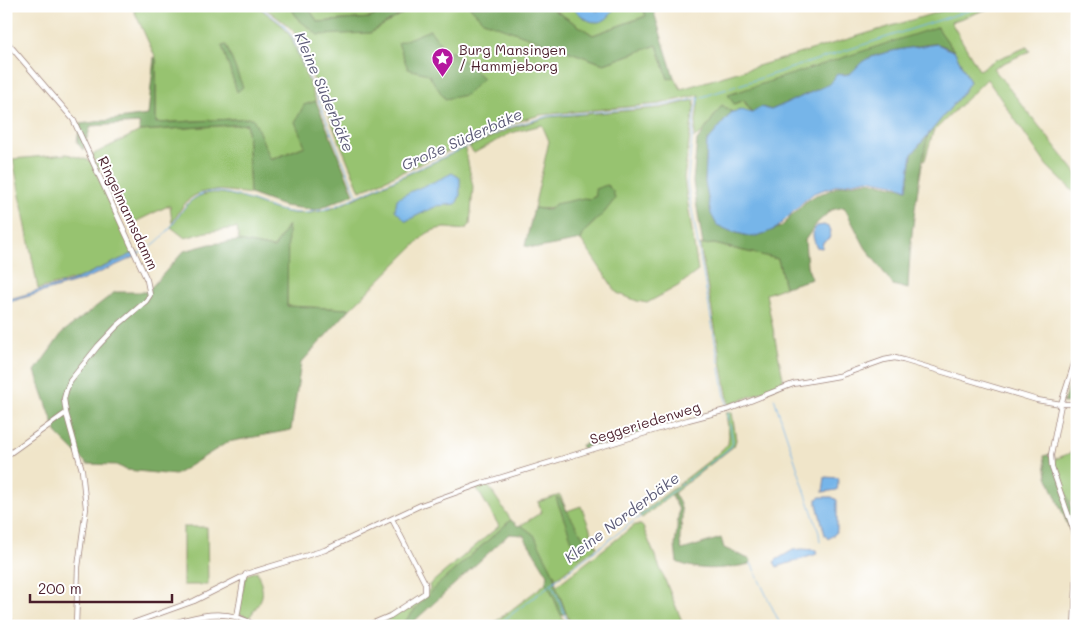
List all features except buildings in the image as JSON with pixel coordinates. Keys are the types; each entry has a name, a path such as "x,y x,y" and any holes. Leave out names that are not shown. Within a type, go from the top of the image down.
{"street":[{"name":"Ringelmannsdamm","path":"6,41 73,119 147,280 150,295 98,346 70,380 64,400 82,470 86,508 78,567 76,626"},
{"path":"1077,355 1061,404 1050,455 1052,468 1077,540"},
{"name":"Seggeriedenweg","path":"130,626 133,623 194,601 240,578 244,578 246,574 325,550 421,505 483,482 728,410 793,384 839,376 872,363 894,358 1037,400 1061,404 1077,404"},
{"path":"6,456 66,413"},
{"path":"348,626 371,624 390,616 425,593 425,583 392,519"},
{"path":"1074,626 1077,570"},
{"path":"236,617 244,578"},
{"path":"6,612 12,626"},
{"path":"164,626 207,614 236,617 256,626"}],"green space":[{"path":"132,6 257,6 283,26 291,37 316,101 304,105 305,146 270,160 252,118 156,123 156,59"},
{"path":"262,6 290,6 298,19 370,33 415,6 469,6 484,21 604,64 657,45 668,78 674,77 681,89 945,10 961,6 996,6 951,22 979,70 995,60 1027,47 1030,51 993,68 1077,174 1077,195 1047,166 987,79 933,132 925,160 923,158 928,135 970,82 955,52 937,27 743,100 752,113 742,110 732,112 722,105 704,131 694,138 699,95 659,104 540,115 509,124 360,191 294,32"},
{"path":"290,6 307,6 318,22 370,18 389,6 415,6 370,33 318,35 298,19"},
{"path":"307,6 322,6 332,10 353,9 361,6 389,6 370,18 318,22"},
{"path":"469,6 548,6 593,35 646,16 642,6 652,6 674,77 668,79 657,45 604,64 483,21"},
{"path":"548,6 642,6 646,16 593,35"},
{"path":"937,27 955,52 942,45 932,44 874,56 852,73 837,74 830,84 771,110 761,107 752,113 744,100 734,104 728,95"},
{"path":"430,30 445,50 454,52 483,78 466,95 445,99 428,74 408,69 398,43"},
{"path":"226,45 243,87 237,92 222,46"},
{"path":"154,57 156,59 156,123 253,118 271,160 305,146 295,122 304,105 316,101 354,194 316,210 283,206 250,194 247,124 140,131 139,123 91,126 83,150 77,142 80,124 148,115"},
{"path":"695,100 684,178 698,271 678,286 647,303 617,293 581,240 584,232 604,213 596,196 566,207 534,208 549,141 542,125 511,133 474,153 469,147 512,128 548,117 661,108"},
{"path":"722,105 732,112 707,142 705,182 730,231 753,237 781,227 804,203 816,195 839,186 868,181 907,189 912,154 928,135 910,250 908,289 893,285 865,247 844,207 831,210 817,223 805,240 807,266 812,279 785,287 778,259 714,244 703,245 693,182 697,141"},
{"path":"247,124 250,194 214,191 197,194 183,206 172,223 170,205 131,224 103,167 98,169 92,155 140,131"},
{"path":"465,148 473,187 470,225 465,229 441,228 426,234 350,309 287,306 287,226 274,248 239,241 237,228 206,232 185,238 171,227 192,200 202,195 214,193 237,196 289,213 309,213 329,209"},
{"path":"67,154 91,161 135,255 121,259 79,278 38,289 13,159"},
{"path":"607,185 613,191 615,199 604,213 584,232 581,240 538,248 525,246 534,208 549,210 555,204 584,198 590,199 596,196 595,189"},
{"path":"288,225 287,306 350,309 301,363 291,430 228,442 175,475 127,470 116,465 87,464 57,434 35,371 63,332 115,292 147,292 184,251 210,244 239,241 274,248"},
{"path":"714,244 778,259 785,287 766,294 784,383 729,405 700,245"},
{"path":"1077,363 1077,402 1063,403"},
{"path":"732,412 736,440 734,446 642,518 639,515 728,444 729,435 726,413"},
{"path":"666,420 667,425 584,451 581,445"},
{"path":"1077,450 1077,500 1068,503 1053,460"},
{"path":"1053,453 1053,460 1077,522 1077,626 1070,626 1073,581 1072,540 1069,528 1047,476 1044,456"},
{"path":"487,484 511,520 433,589 406,620 393,626 365,626 404,609 430,589 429,585 499,526 476,487"},
{"path":"674,493 682,513 680,545 682,550 721,538 724,548 751,560 750,564 713,569 694,567 677,562 675,546 679,510 672,496"},
{"path":"560,495 567,511 581,506 597,547 555,579 534,535 521,525 542,512 538,502"},
{"path":"556,498 559,498 588,545 578,557"},
{"path":"511,520 534,535 555,576 556,586 566,613 561,615 550,589 545,584 548,575 523,535 509,534 409,626 393,626 406,620 433,589"},
{"path":"635,525 643,527 684,626 571,626 556,586"},
{"path":"183,527 207,527 208,585 183,585"},
{"path":"257,571 262,586 262,596 249,618 237,612 246,575"},
{"path":"545,584 550,589 566,626 490,626"}],"water":[{"path":"571,6 595,6 595,10 598,11 603,6 614,6 609,17 599,22 594,22 585,18"},
{"path":"937,44 955,52 970,82 912,154 907,189 894,184 868,179 838,185 814,193 777,228 752,237 717,225 711,214 705,182 707,142 732,112 742,110 752,113 761,107 771,110 830,84 837,74 851,73 869,58 894,51"},
{"path":"452,173 460,178 460,196 456,204 437,206 406,221 395,210 397,199"},
{"path":"824,225 830,228 829,239 823,242 822,248 816,247 813,236 814,231 817,226"},
{"path":"137,252 139,255 83,280 6,303 6,300 70,282"},
{"path":"825,477 839,478 837,490 823,492"},
{"path":"820,497 832,497 837,500 837,530 828,539 825,535 817,504 817,499"},
{"path":"793,550 816,550 817,554 777,567 774,562"}],"waterway":[{"name":"Kleine Süderbäke","path":"259,6 284,25 292,36 357,195"},
{"name":"Große Süderbäke","path":"138,254 162,237 194,198 205,193 214,192 233,195 283,211 304,213 322,210 336,206 512,126 549,116 660,106 699,98 983,6"},
{"name":"Kleine Norderbäke","path":"699,98 695,110 687,183 727,407"},
{"path":"774,398 819,533 820,542"},
{"name":"Kleine Norderbäke","path":"496,626 730,448 733,443 728,413"},
{"path":"751,563 781,626"},
{"path":"551,583 569,626"}],"place":[{"name":"Burg Mansingen / Hammjeborg","path":"443,77"}]}
